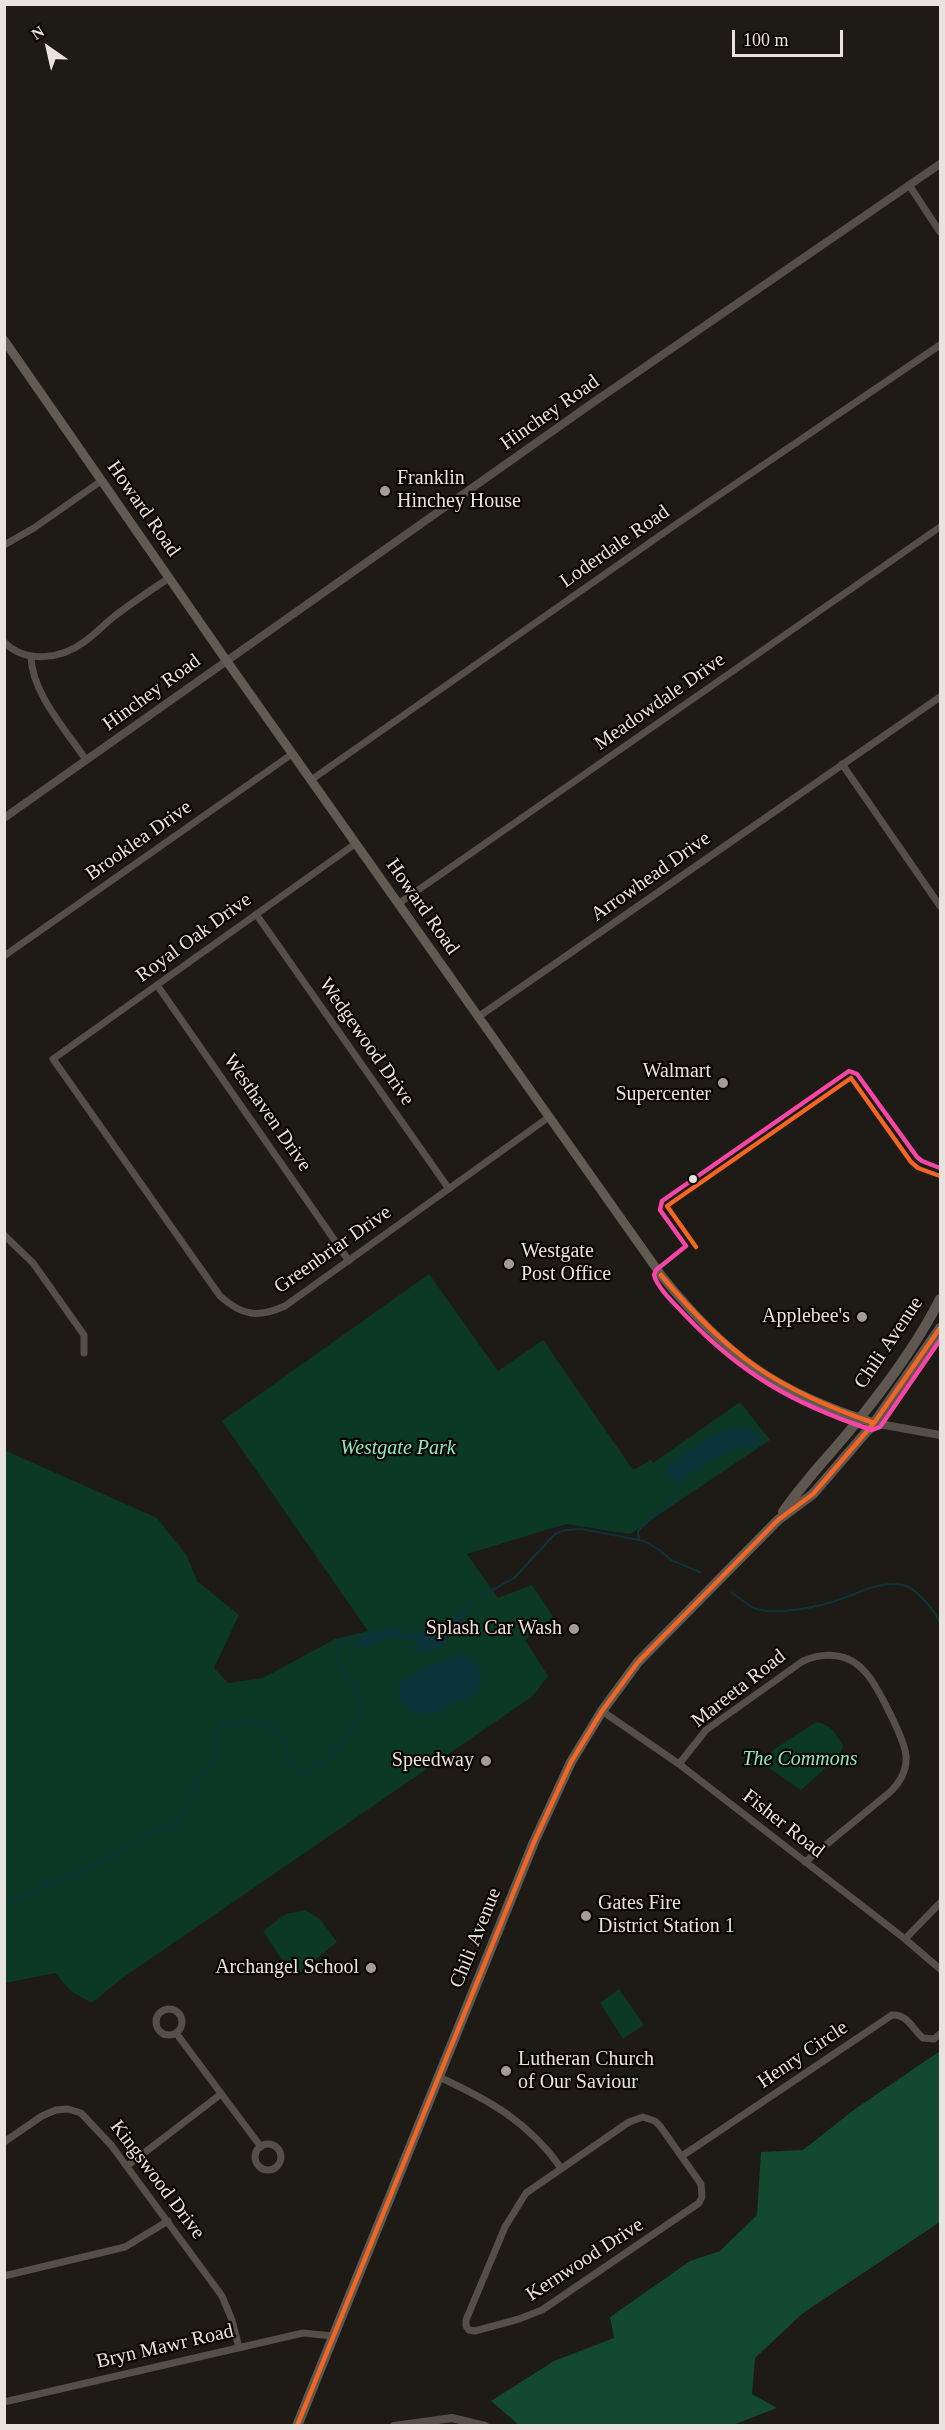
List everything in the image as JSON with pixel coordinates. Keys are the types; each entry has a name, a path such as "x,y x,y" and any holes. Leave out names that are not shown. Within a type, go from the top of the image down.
{"main road":[{"name":"Howard Road","path":"4,340 226,660 661,1275 706,1328 728,1348 779,1385 830,1410 874,1423"},
{"name":"Chili Avenue","path":"778,1520 803,1483 860,1419 903,1358 940,1299"},
{"name":"Chili Avenue","path":"297,2426 534,1842 571,1762 602,1711 638,1662 778,1520 813,1494 874,1423 940,1328"}],"street":[{"name":"Hinchey Road","path":"4,818 591,404 940,164"},
{"path":"909,185 940,232"},
{"name":"Loderdale Road","path":"311,780 665,532 940,345"},
{"path":"4,545 34,528 101,481"},
{"name":"Meadowdale Drive","path":"398,904 940,527"},
{"path":"4,642 31,657 59,655 75,648 115,615 169,578"},
{"path":"31,657 31,671 38,689 86,760"},
{"name":"Arrowhead Drive","path":"478,1017 940,697"},
{"name":"Brooklea Drive","path":"4,956 292,753"},
{"path":"842,764 940,906"},
{"name":"Royal Oak Drive","path":"52,1059 356,844"},
{"name":"Wedgewood Drive","path":"256,914 448,1189"},
{"name":"Westhaven Drive","path":"157,985 349,1261"},
{"name":"Greenbriar Drive","path":"52,1059 220,1296 232,1307 244,1313 273,1311 285,1306 549,1117"},
{"path":"4,1235 33,1263 84,1335 84,1353"},
{"path":"874,1423 940,1435"},
{"name":"Mareeta Road","path":"679,1764 706,1730 803,1661 816,1656 830,1655 847,1658 860,1666 874,1684 903,1743 906,1756 905,1770 899,1784 805,1862"},
{"name":"Fisher Road","path":"602,1711 679,1764 905,1939 940,1969"},
{"path":"905,1939 940,1903"},
{"name":"Henry Circle","path":"682,2156 892,2015 900,2015 906,2019 923,2038 934,2039 940,2034"},
{"path":"176,2032 261,2147"},
{"path":"439,2077 473,2092 519,2122 546,2146 561,2168"},
{"path":"127,2166 221,2094"},
{"name":"Kingswood Drive","path":"4,2142 42,2115 56,2110 68,2109 81,2113 90,2120 127,2166 222,2296 232,2320 239,2348"},
{"name":"Kernwood Drive","path":"643,2117 656,2121 682,2156 701,2184 702,2197 694,2209 542,2310 510,2322 475,2331 469,2330 466,2320 511,2215 526,2193 561,2168 629,2122 643,2117"},
{"path":"4,2276 125,2247 168,2221"},
{"name":"Bryn Mawr Road","path":"4,2402 303,2333 333,2336"},
{"path":"394,2426 452,2418 485,2426"}],"green space":[{"name":"Westgate Park","path":"429,1274 498,1371 543,1340 633,1470 651,1460 653,1463 740,1402 770,1440 630,1534 566,1524 467,1554 498,1598 532,1585 554,1618 525,1640 548,1676 533,1696 121,1979 92,2003 72,1992 55,1973 5,1983 4,1450 157,1518 187,1556 197,1581 239,1615 214,1668 228,1683 263,1678 335,1639 368,1631 222,1421"},
{"name":"The Commons","path":"816,1722 829,1727 843,1746 840,1755 801,1790 760,1762 776,1748"},
{"path":"305,1910 320,1919 337,1942 300,1972 288,1969 263,1931 286,1914"},
{"path":"619,1989 644,2025 623,2039 600,2003"},
{"path":"940,2051 940,2222 803,2313 755,2358 752,2394 777,2408 733,2425 520,2426 491,2401 554,2361 614,2338 610,2317 690,2261 720,2251 757,2215 761,2152 803,2150 855,2109"}],"water":[{"path":"734,1428 755,1431 760,1438 760,1443 754,1447 725,1453 677,1482 670,1477 666,1469 669,1463 716,1434"},
{"path":"464,1613 457,1628 437,1650 420,1651 417,1648 418,1644 408,1639 398,1638 390,1638 369,1645 355,1645 368,1635 383,1630 394,1628 405,1635 439,1628"},
{"path":"457,1655 467,1656 475,1662 482,1682 475,1695 430,1714 412,1712 403,1705 399,1698 399,1691 401,1684 407,1678 420,1670"}],"waterway":[{"path":"639,1540 638,1531 668,1505 677,1482"},
{"path":"461,1614 473,1601 514,1578 555,1534 566,1530 582,1529 644,1541 671,1560 700,1572"},
{"path":"731,1592 754,1608 785,1611 821,1605 887,1584 903,1585 913,1590 924,1601 940,1623"},
{"path":"4,1902 20,1898 109,1858 157,1829 171,1826 185,1813 196,1780 220,1754 215,1746 213,1735 220,1725 265,1721 280,1736 295,1768 303,1774 313,1769 343,1741 361,1715 358,1696 340,1665 337,1645 352,1638 364,1637"},
{"path":"940,1664 940,1669"},
{"path":"940,1716 940,1732"}],"transit line":[{"path":"940,1168 917,1157 857,1074 849,1071 662,1201 660,1210 686,1246 656,1270 654,1275 663,1291 685,1315 727,1355 749,1371 818,1410 872,1430 880,1427 940,1340"},
{"path":"851,1078 911,1162 918,1168 940,1176"},
{"path":"667,1206 851,1078"},
{"path":"667,1206 696,1247"},
{"path":"661,1275 709,1327 756,1366 808,1397 874,1423"},
{"path":"297,2426 534,1842 571,1762 602,1711 638,1662 778,1520 813,1494 874,1423 940,1328"}],"place":[{"name":"Franklin Hinchey House","path":"385,491"},
{"name":"Walmart Supercenter","path":"723,1083"},
{"name":"Westgate Post Office","path":"509,1264"},
{"name":"Applebee's","path":"862,1317"},
{"name":"Splash Car Wash","path":"574,1629"},
{"name":"Speedway","path":"486,1761"},
{"name":"Gates Fire District Station 1","path":"586,1916"},
{"name":"Archangel School","path":"371,1968"},
{"name":"Lutheran Church of Our Saviour","path":"506,2071"}]}
